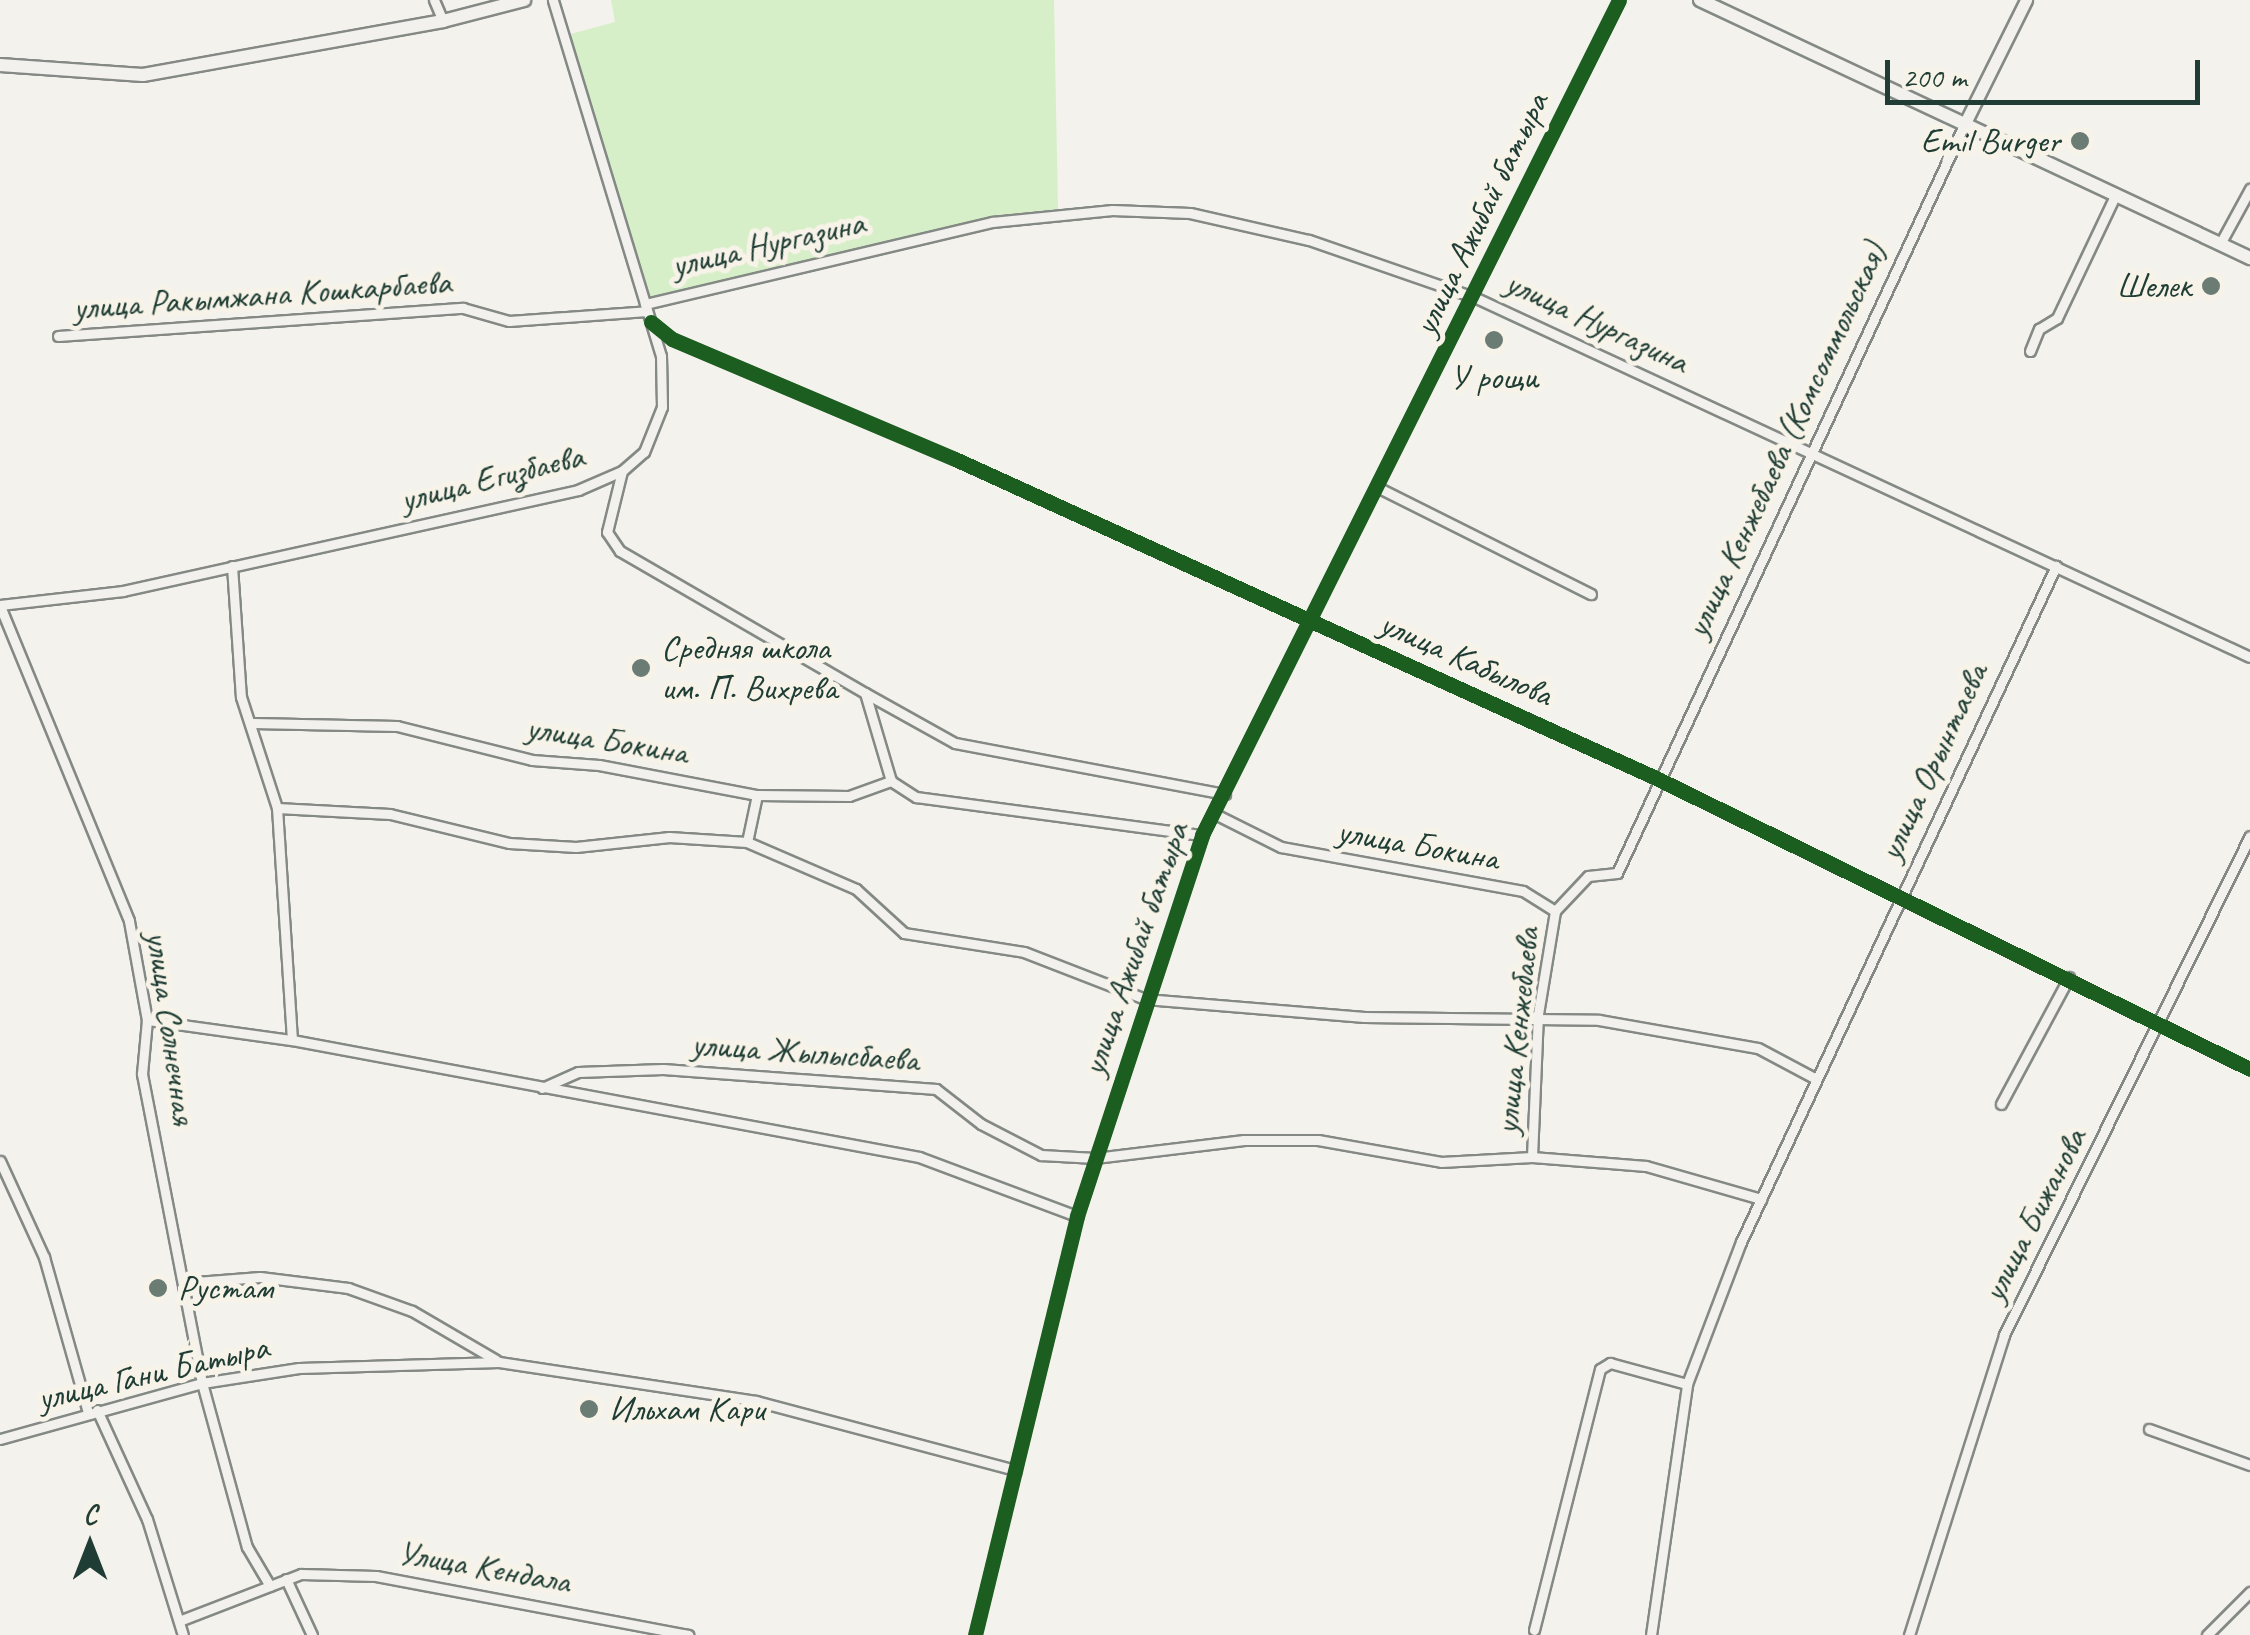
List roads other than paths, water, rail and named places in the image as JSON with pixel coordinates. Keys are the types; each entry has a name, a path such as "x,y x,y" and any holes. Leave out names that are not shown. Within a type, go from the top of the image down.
{"main road":[{"path":"0,65 143,75 443,21 524,0"},
{"path":"1700,0 2250,258"}],"street":[{"path":"434,0 443,21"},
{"name":"улица Егизбаева","path":"0,606 122,590 578,490 622,471 644,452 662,408 664,381 648,312 553,0"},
{"name":"улица Ажибай батыра","path":"975,1635 1076,1216 1144,999 1202,835 1312,624 1619,0"},
{"path":"1964,125 2026,0"},
{"name":"улица Кенжебаева (Комсоммольская)","path":"1658,779 1964,125"},
{"path":"2220,244 2250,189"},
{"path":"2030,351 2039,329 2056,318 2115,196"},
{"name":"улица Нургазина","path":"648,312 992,222 1112,210 1190,213 1309,240 1474,297 2250,657"},
{"name":"улица Ракымжана Кошкарбаева","path":"58,336 463,308 509,321 648,312"},
{"name":"улица Кабылова","path":"648,312 672,340 956,459 1658,779 1901,893 2250,1069"},
{"path":"622,471 606,532 620,551 955,742 1225,794"},
{"path":"1379,488 1591,594"},
{"path":"232,566 241,697 253,723 277,808 278,888 292,1040"},
{"name":"улица Орынтаева","path":"1651,1635 1688,1384 1761,1199 2056,566"},
{"name":"улица Солнечная","path":"0,606 117,885 147,1020 142,1074 202,1383 248,1547 270,1586"},
{"path":"864,693 891,781 916,797 1202,835"},
{"name":"улица Бокина","path":"253,723 398,726 532,760 598,764 757,795 849,796 891,781"},
{"name":"улица Кенжебаева","path":"1532,1157 1538,1014 1555,911 1588,876 1617,873 1658,779"},
{"path":"747,842 757,795"},
{"path":"277,808 390,814 509,843 576,848 669,837 747,842 861,893 904,933 1024,952 1144,999 1364,1017 1538,1014 1758,1048 1816,1079"},
{"name":"улица Бокина","path":"1215,814 1281,847 1523,891 1555,911"},
{"name":"улица Бижанова","path":"1909,1635 2004,1336 2161,1025 2250,836"},
{"path":"2001,1104 2069,977"},
{"name":"улица Жылысбаева","path":"147,1020 292,1040 920,1157 1076,1216"},
{"name":"улица Жылысбаева","path":"542,1088 578,1072 663,1069 936,1089 982,1124 1041,1155 1094,1158 1244,1140 1318,1140 1441,1162 1532,1157 1646,1166 1761,1199"},
{"path":"0,1161 44,1257 93,1411 147,1519 183,1635"},
{"name":"улица Гани Батыра","path":"184,1283 260,1277 348,1288 412,1311 499,1362"},
{"name":"улица Гани Батыра","path":"0,1439 202,1383 298,1368 499,1362 756,1401 1016,1470"},
{"path":"1534,1630 1600,1369 1610,1363 1688,1384"},
{"path":"2149,1429 2250,1465"},
{"name":"Улица Кендала","path":"179,1620 286,1579 376,1576 688,1635"},
{"path":"286,1579 312,1635"},
{"path":"2208,1635 2250,1592"}],"place":[{"name":"Emil Burger","path":"2080,141"},
{"name":"Шелек","path":"2211,286"},
{"name":"У рощи","path":"1494,340"},
{"name":"Средняя школа им. П. Вихрева","path":"641,668"},
{"name":"Рустам","path":"158,1288"},
{"name":"Ильхам Кари","path":"589,1409"}]}
